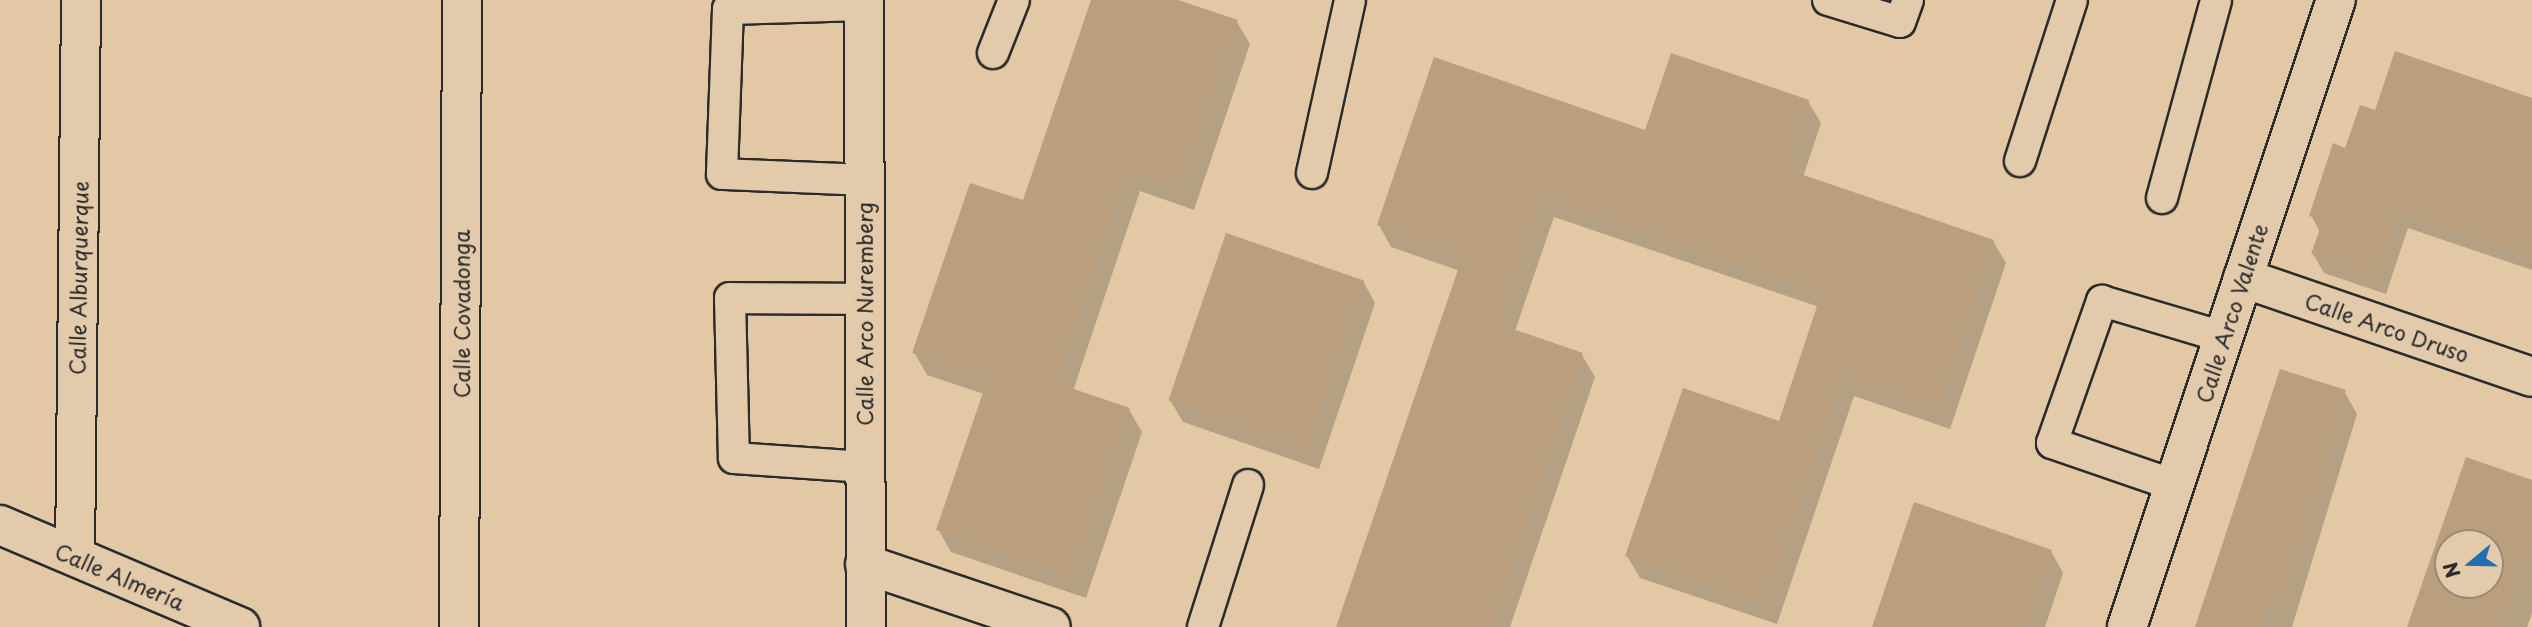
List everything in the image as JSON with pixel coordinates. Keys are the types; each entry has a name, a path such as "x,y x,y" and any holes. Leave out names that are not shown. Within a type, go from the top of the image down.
{"street":[{"name":"Calle Alburquerque","path":"75,556 81,0"},
{"name":"Calle Covadonga","path":"459,627 462,0"},
{"name":"Calle Arco Valente","path":"2127,627 2336,0"},
{"name":"Calle Arco Nuremberg","path":"863,3 866,627"},
{"name":"Calle Arco Druso","path":"2243,278 2532,377"},
{"name":"Calle Almería","path":"0,525 240,627"},
{"path":"865,564 1051,627"}],"lane":[{"path":"993,53 1014,0"},
{"path":"1312,173 1350,0"},
{"path":"1828,0 1900,22 1908,0"},
{"path":"2020,161 2072,0"},
{"path":"2162,198 2216,0"},
{"path":"863,3 728,9 722,174 864,180"},
{"path":"865,299 730,298 734,458 865,467"},
{"path":"2174,485 2052,443 2102,301 2223,337"},
{"path":"1203,627 1248,485"}],"building":[{"path":"1091,0 1178,0 1238,20 1181,189 1127,170 1056,383 1130,408 1073,577 936,530 988,378 912,353 970,183 1023,200"},
{"path":"2395,51 2532,98 2532,256 2397,210 2376,276 2311,254 2323,220 2309,216 2333,143 2345,148 2360,105 2375,110"},
{"path":"1671,53 1809,100 1786,169 1994,240 1938,408 1842,375 1764,603 1625,556 1683,388 1779,421 1822,291 1541,196 1498,324 1583,353 1490,627 1336,627 1463,255 1377,225 1434,57 1645,130"},
{"path":"1226,233 1364,281 1306,448 1168,400"},
{"path":"2280,369 2346,390 2305,533 2282,598 2271,594 2260,627 2195,627"},
{"path":"2466,457 2532,480 2532,540 2502,627 2407,627 2434,549 2434,599 2504,599 2504,529 2441,529"},
{"path":"1914,502 2052,550 2026,627 1872,627"}]}
